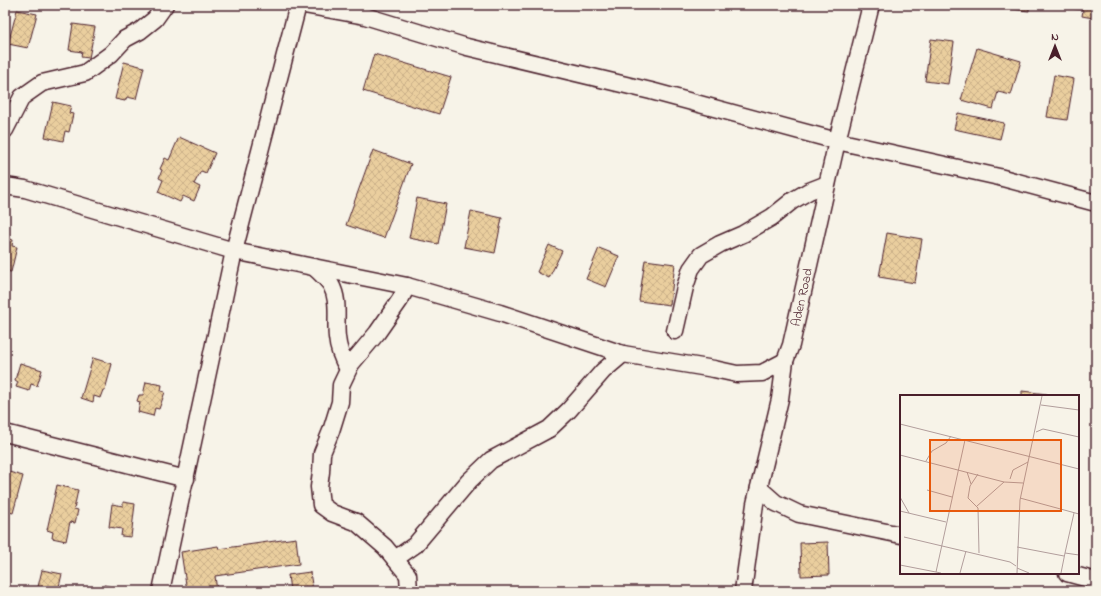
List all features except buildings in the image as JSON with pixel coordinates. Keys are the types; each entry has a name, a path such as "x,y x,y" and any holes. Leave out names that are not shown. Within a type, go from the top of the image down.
{"street":[{"path":"5,130 22,97 42,83 85,73 112,54 125,39 140,31 155,18 165,5"},
{"path":"162,591 234,251 298,5"},
{"path":"304,5 365,16 467,47 651,91 837,141 999,178 1096,203"},
{"name":"Aden Road","path":"743,591 755,504 780,399 785,361 871,5"},
{"path":"675,331 685,287 691,269 701,256 720,244 744,234 772,217 792,201 809,191 827,184"},
{"path":"5,186 25,189 234,251 407,286 500,312 623,354 737,374 762,373 785,361"},
{"path":"314,267 331,285 335,295 339,350 348,369"},
{"path":"407,286 400,300 377,333 350,364 341,385 340,402 322,453 319,487 321,505 332,513 356,522 395,559 408,575 409,591"},
{"path":"395,559 415,545 469,481 491,460 550,429 569,410 603,371 623,354"},
{"path":"5,433 186,479"},
{"path":"759,488 776,503 800,514 900,535"},
{"path":"1071,574 1096,581"}]}
